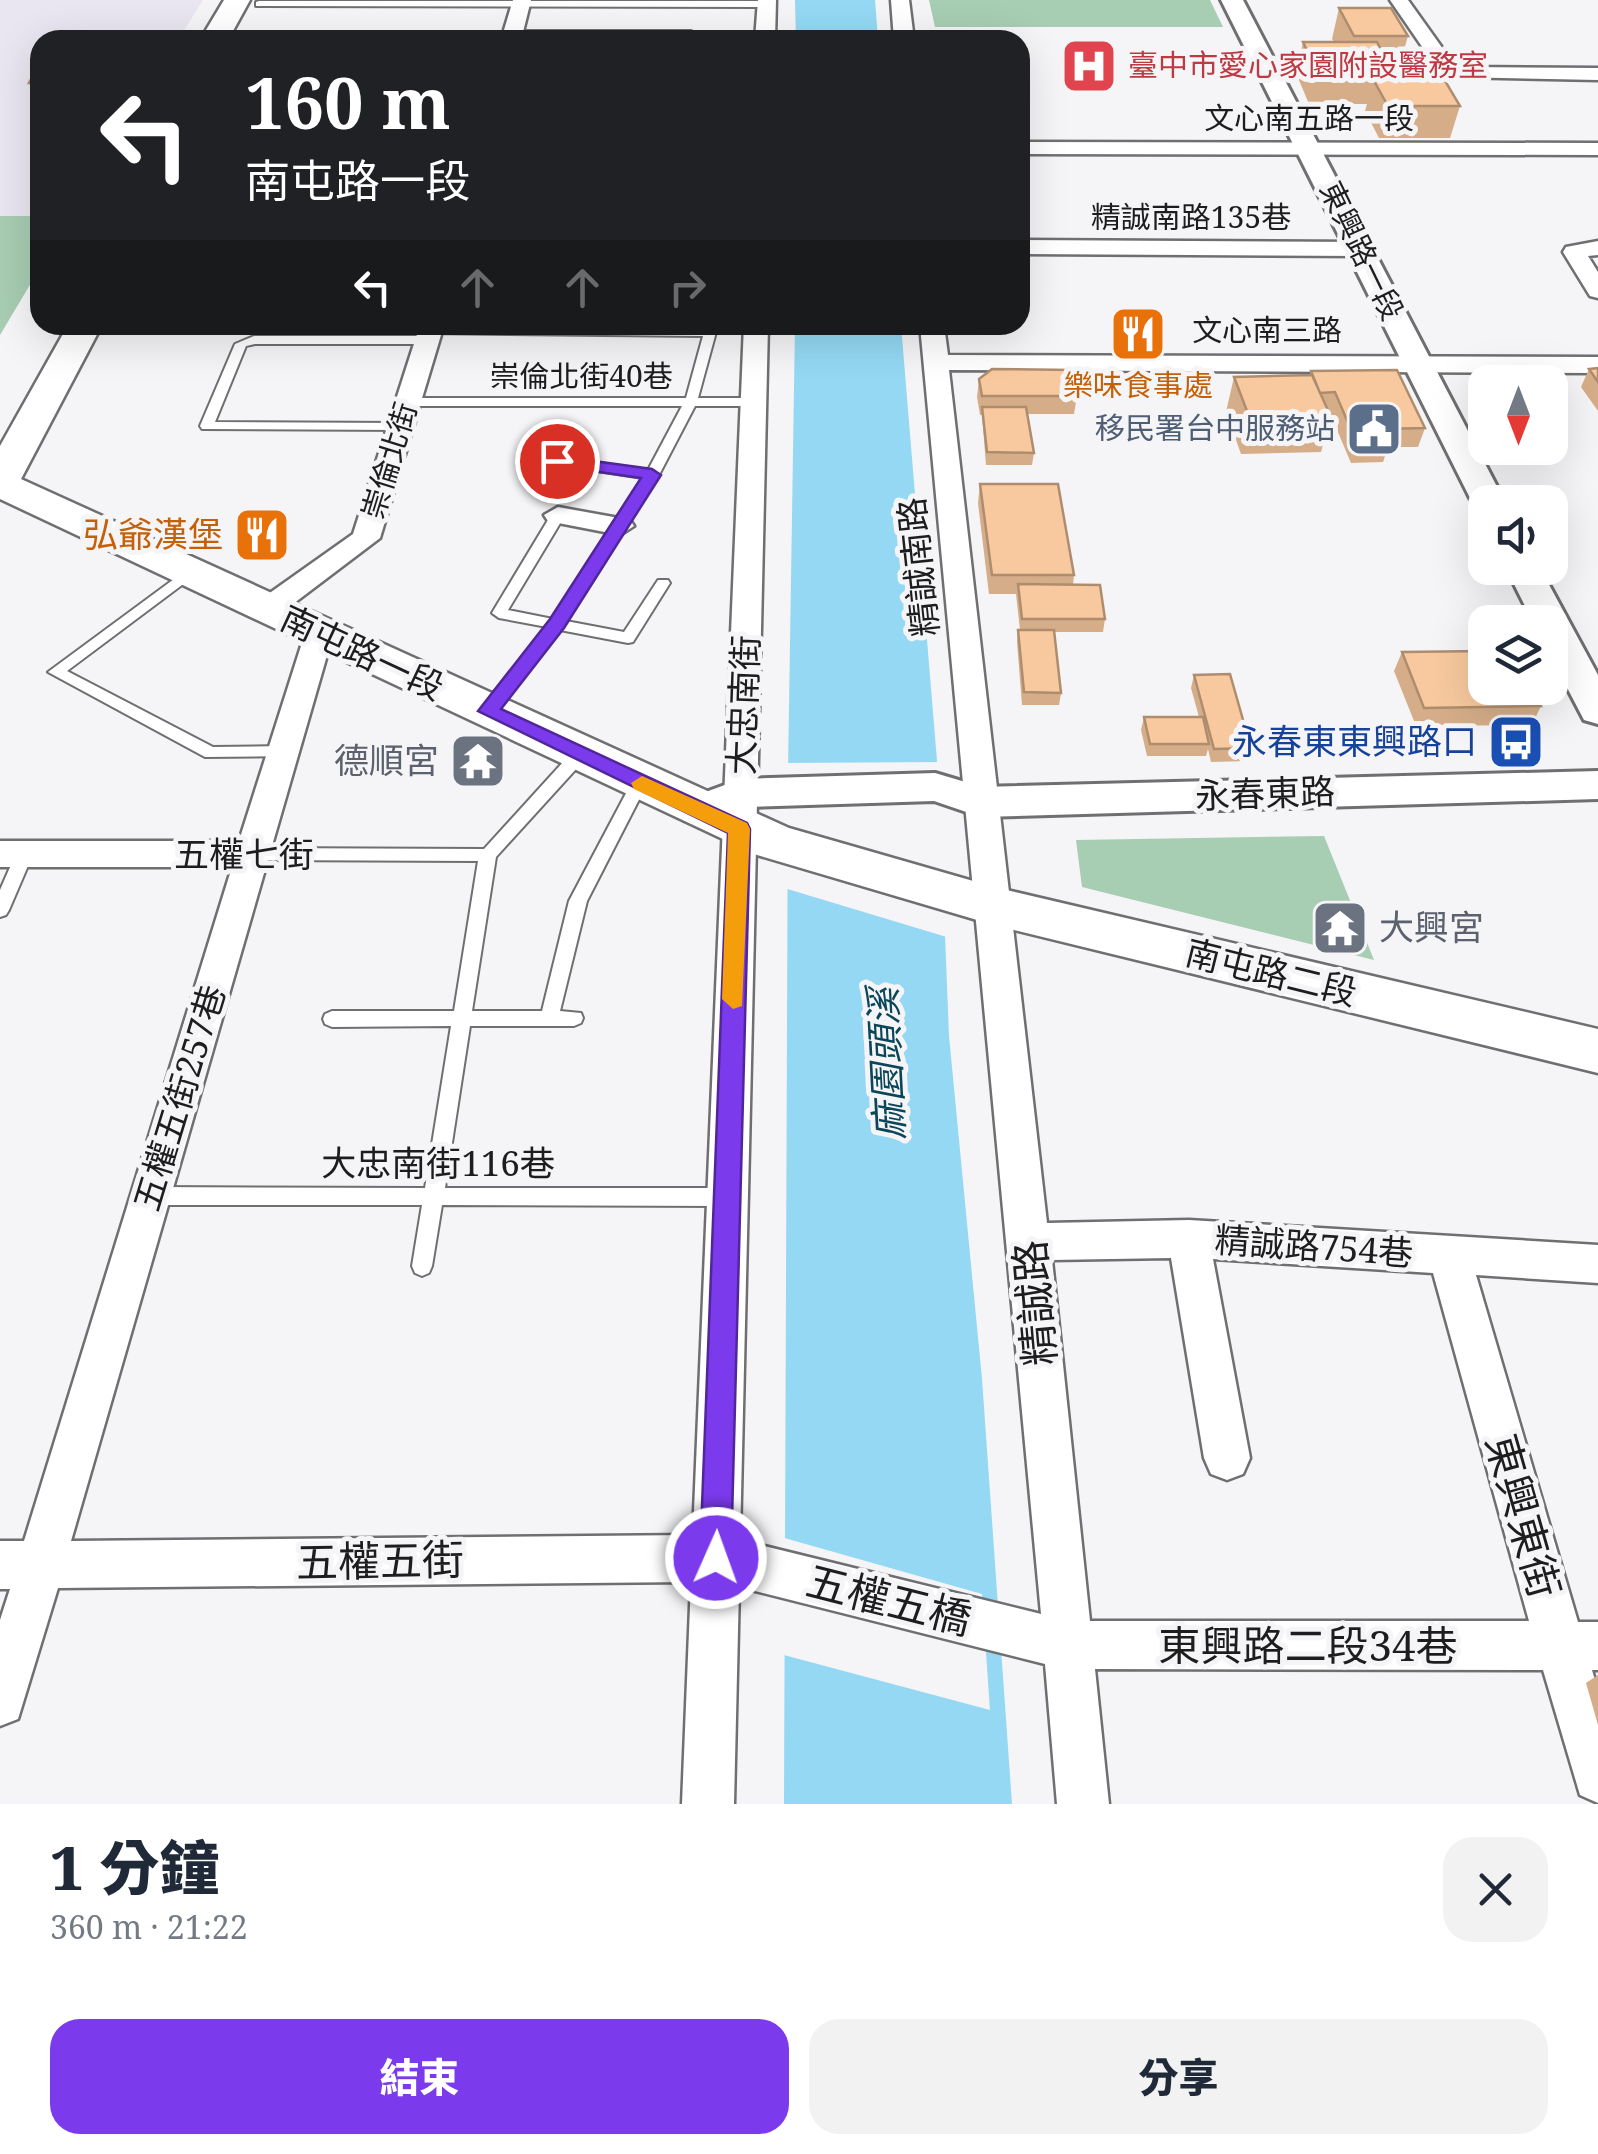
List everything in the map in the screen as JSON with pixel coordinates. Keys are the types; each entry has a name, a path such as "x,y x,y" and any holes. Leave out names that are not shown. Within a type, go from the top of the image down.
{"main road":[{"path":"224,30 252,1"},
{"path":"243,30 252,1"},
{"path":"0,417 46,335"},
{"path":"0,483 80,335"},
{"name":"南屯路一段","path":"0,483 640,782 747,813 944,893"},
{"name":"南屯路二段","path":"944,893 1598,1052"}],"street":[{"path":"900,0 903,30"},
{"name":"東興路一段","path":"1232,0 1480,485"},
{"path":"1399,0 1441,60 1462,73 1598,74"},
{"path":"514,30 521,2"},
{"path":"766,30 767,2"},
{"name":"文心南五路一段","path":"1030,148 1598,149"},
{"name":"精誠南路135巷","path":"1030,248 1362,250"},
{"path":"1586,250 1598,291"},
{"name":"崇倫北街","path":"267,609 366,538 429,335"},
{"name":"大忠南街","path":"708,1804 738,1563 726,1197 747,813 756,335"},
{"name":"精誠南路","path":"933,335 981,802"},
{"name":"文心南三路","path":"936,362 1598,365"},
{"path":"558,514 620,526"},
{"path":"1532,585 1598,711"},
{"name":"五權五街257巷","path":"0,1701 20,1565 150,1196 319,631"},
{"name":"永春東路","path":"747,813 935,786 981,802 1598,785"},
{"name":"精誠路","path":"981,802 1029,1242 1042,1639 1083,1804"},
{"name":"五權七街","path":"12,854 252,854"},
{"path":"1189,1239 1227,1458"},
{"name":"精誠路754巷","path":"1029,1242 1189,1239 1598,1264"},
{"name":"東興東街","path":"1449,1255 1579,1646 1598,1777"},
{"name":"五權五街","path":"20,1565 738,1563"},
{"name":"五權五橋","path":"738,1563 1042,1639"},
{"name":"東興路二段34巷","path":"1042,1639 1579,1646"}],"lane":[{"path":"252,1 767,2"},
{"name":"崇倫北街40巷","path":"364,335 254,340 241,344 207,426 405,414 754,402"},
{"path":"488,711 557,624 652,475 691,402 709,335"},
{"path":"525,456 652,475"},
{"path":"558,514 499,613 628,638 663,583"},
{"path":"189,573 56,672 212,753 283,752"},
{"path":"422,1266 488,855 582,753"},
{"path":"549,1018 578,901 640,782"},
{"path":"0,910 12,854"},
{"name":"五權七街","path":"252,854 488,855"},
{"path":"332,1019 574,1018"},
{"name":"大忠南街116巷","path":"150,1196 726,1197"}],"shaded area":[{"path":"0,0 203,0 184,30 30,30 30,216 0,216"}],"green space":[{"path":"929,0 1210,0 1223,27 935,27"},
{"path":"0,216 30,216 30,285 0,335"},
{"path":"1324,836 1374,960 1082,887 1076,840"}],"water":[{"path":"795,0 875,0 877,30 796,30"},
{"name":"麻園頭溪","path":"795,335 902,335 939,785 949,1036 982,1379 1012,1804 784,1804 788,772"}],"pier":[{"path":"942,762 950,938 784,888 783,763"},
{"path":"781,1537 982,1594 990,1710 780,1654"}],"building":[{"path":"1339,8 1391,8 1408,36 1354,36"},
{"path":"1303,42 1377,42 1393,72 1317,72"},
{"path":"1373,79 1444,79 1460,106 1388,106"},
{"path":"1598,368 1598,382 1589,369"},
{"path":"992,369 1072,370 1077,396 982,396 979,379"},
{"path":"1397,370 1425,428 1383,429 1389,444 1357,444 1335,392 1320,393 1311,371"},
{"path":"1312,375 1331,417 1250,419 1234,377"},
{"path":"982,407 1026,407 1034,453 987,452"},
{"path":"980,484 1058,484 1074,575 992,575"},
{"path":"1018,584 1100,585 1105,619 1022,619"},
{"path":"1018,630 1054,630 1061,693 1024,692"},
{"path":"1468,651 1468,705 1541,706 1424,708 1402,652"},
{"path":"1230,674 1251,748 1214,749 1194,675"},
{"path":"1144,717 1203,717 1209,744 1150,744"}],"slow traffic":[{"path":"642,783 740,829 733,999"}],"place":[{"name":"臺中市愛心家園附設醫務室","path":"1089,66"},
{"name":"樂味食事處","path":"1138,334"},
{"name":"移民署台中服務站","path":"1374,429"},
{"name":"弘爺漢堡","path":"262,535"},
{"name":"永春東東興路口","path":"1516,742"},
{"name":"德順宮","path":"478,761"},
{"name":"大興宮","path":"1340,928"}],"route":[{"path":"557,461 652,475 557,624 488,711 740,829 716,1558"}]}
